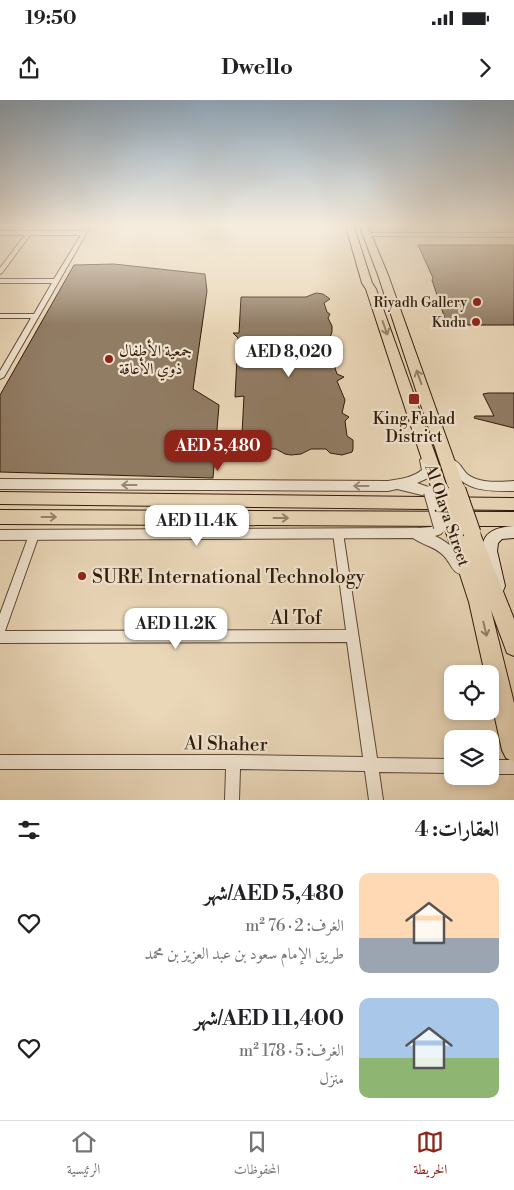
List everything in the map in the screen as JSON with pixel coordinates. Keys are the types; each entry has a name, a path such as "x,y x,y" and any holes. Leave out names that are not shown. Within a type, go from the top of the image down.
{"main road":[{"path":"360,260 367,270 372,271 376,269 376,260"},
{"name":"Al Olaya Street","path":"360,260 367,283 372,289 422,442 435,491 456,531 489,604 514,646"},
{"name":"Al Olaya Street","path":"376,260 457,490 456,531"},
{"path":"372,289 371,279 376,277 381,279 388,289"},
{"path":"0,498 514,504"},
{"path":"0,518 514,519"},
{"path":"489,604 495,569 490,551 490,540 498,533 514,532"},
{"name":"Al Olaya Street","path":"489,604 514,750"}],"street":[{"path":"0,272 9,260"},
{"path":"0,377 69,260"},
{"path":"0,280 56,281"},
{"path":"0,316 35,316"},
{"path":"388,486 419,478 428,471 422,442"},
{"path":"441,444 458,474 464,480 483,486 514,486"},
{"path":"0,484 388,486 414,487 435,491"},
{"path":"0,535 431,533 456,531"},
{"path":"395,532 443,544 489,604"},
{"path":"338,533 376,800"},
{"path":"0,630 34,535"},
{"name":"Al Tof","path":"0,637 353,636"},
{"name":"Al Shaher","path":"0,762 233,762 444,766"},
{"path":"232,800 233,762"},
{"path":"499,766 514,767"}],"building":[{"name":"Riyadh Gallery","path":"425,260 514,260 514,325 447,325 432,280 433,278"},
{"name":"جمعية الأطفال ذوي الأعاقة","path":"114,264 205,274 207,291 193,389 219,405 213,478 0,472 0,395 74,265"},
{"path":"316,293 323,294 330,299 324,303 327,312 330,314 328,318 332,326 329,340 335,342 331,351 339,356 340,362 335,368 337,374 344,377 337,381 345,400 342,413 349,417 345,421 347,436 353,440 352,452 342,455 330,453 326,449 311,449 301,454 291,455 276,449 261,449 252,455 242,454 233,448 234,440 242,434 244,396 235,397 238,338 233,333 239,333 241,297 306,297"},
{"path":"514,393 514,428 474,418 475,416 494,416 483,394"}],"place":[{"name":"Riyadh Gallery","path":"477,302"},
{"name":"Kudu","path":"476,322"},
{"name":"جمعية الأطفال ذوي الأعاقة","path":"109,359"},
{"name":"King Fahad District","path":"414,399"},
{"name":"SURE International Technology","path":"82,576"}]}
